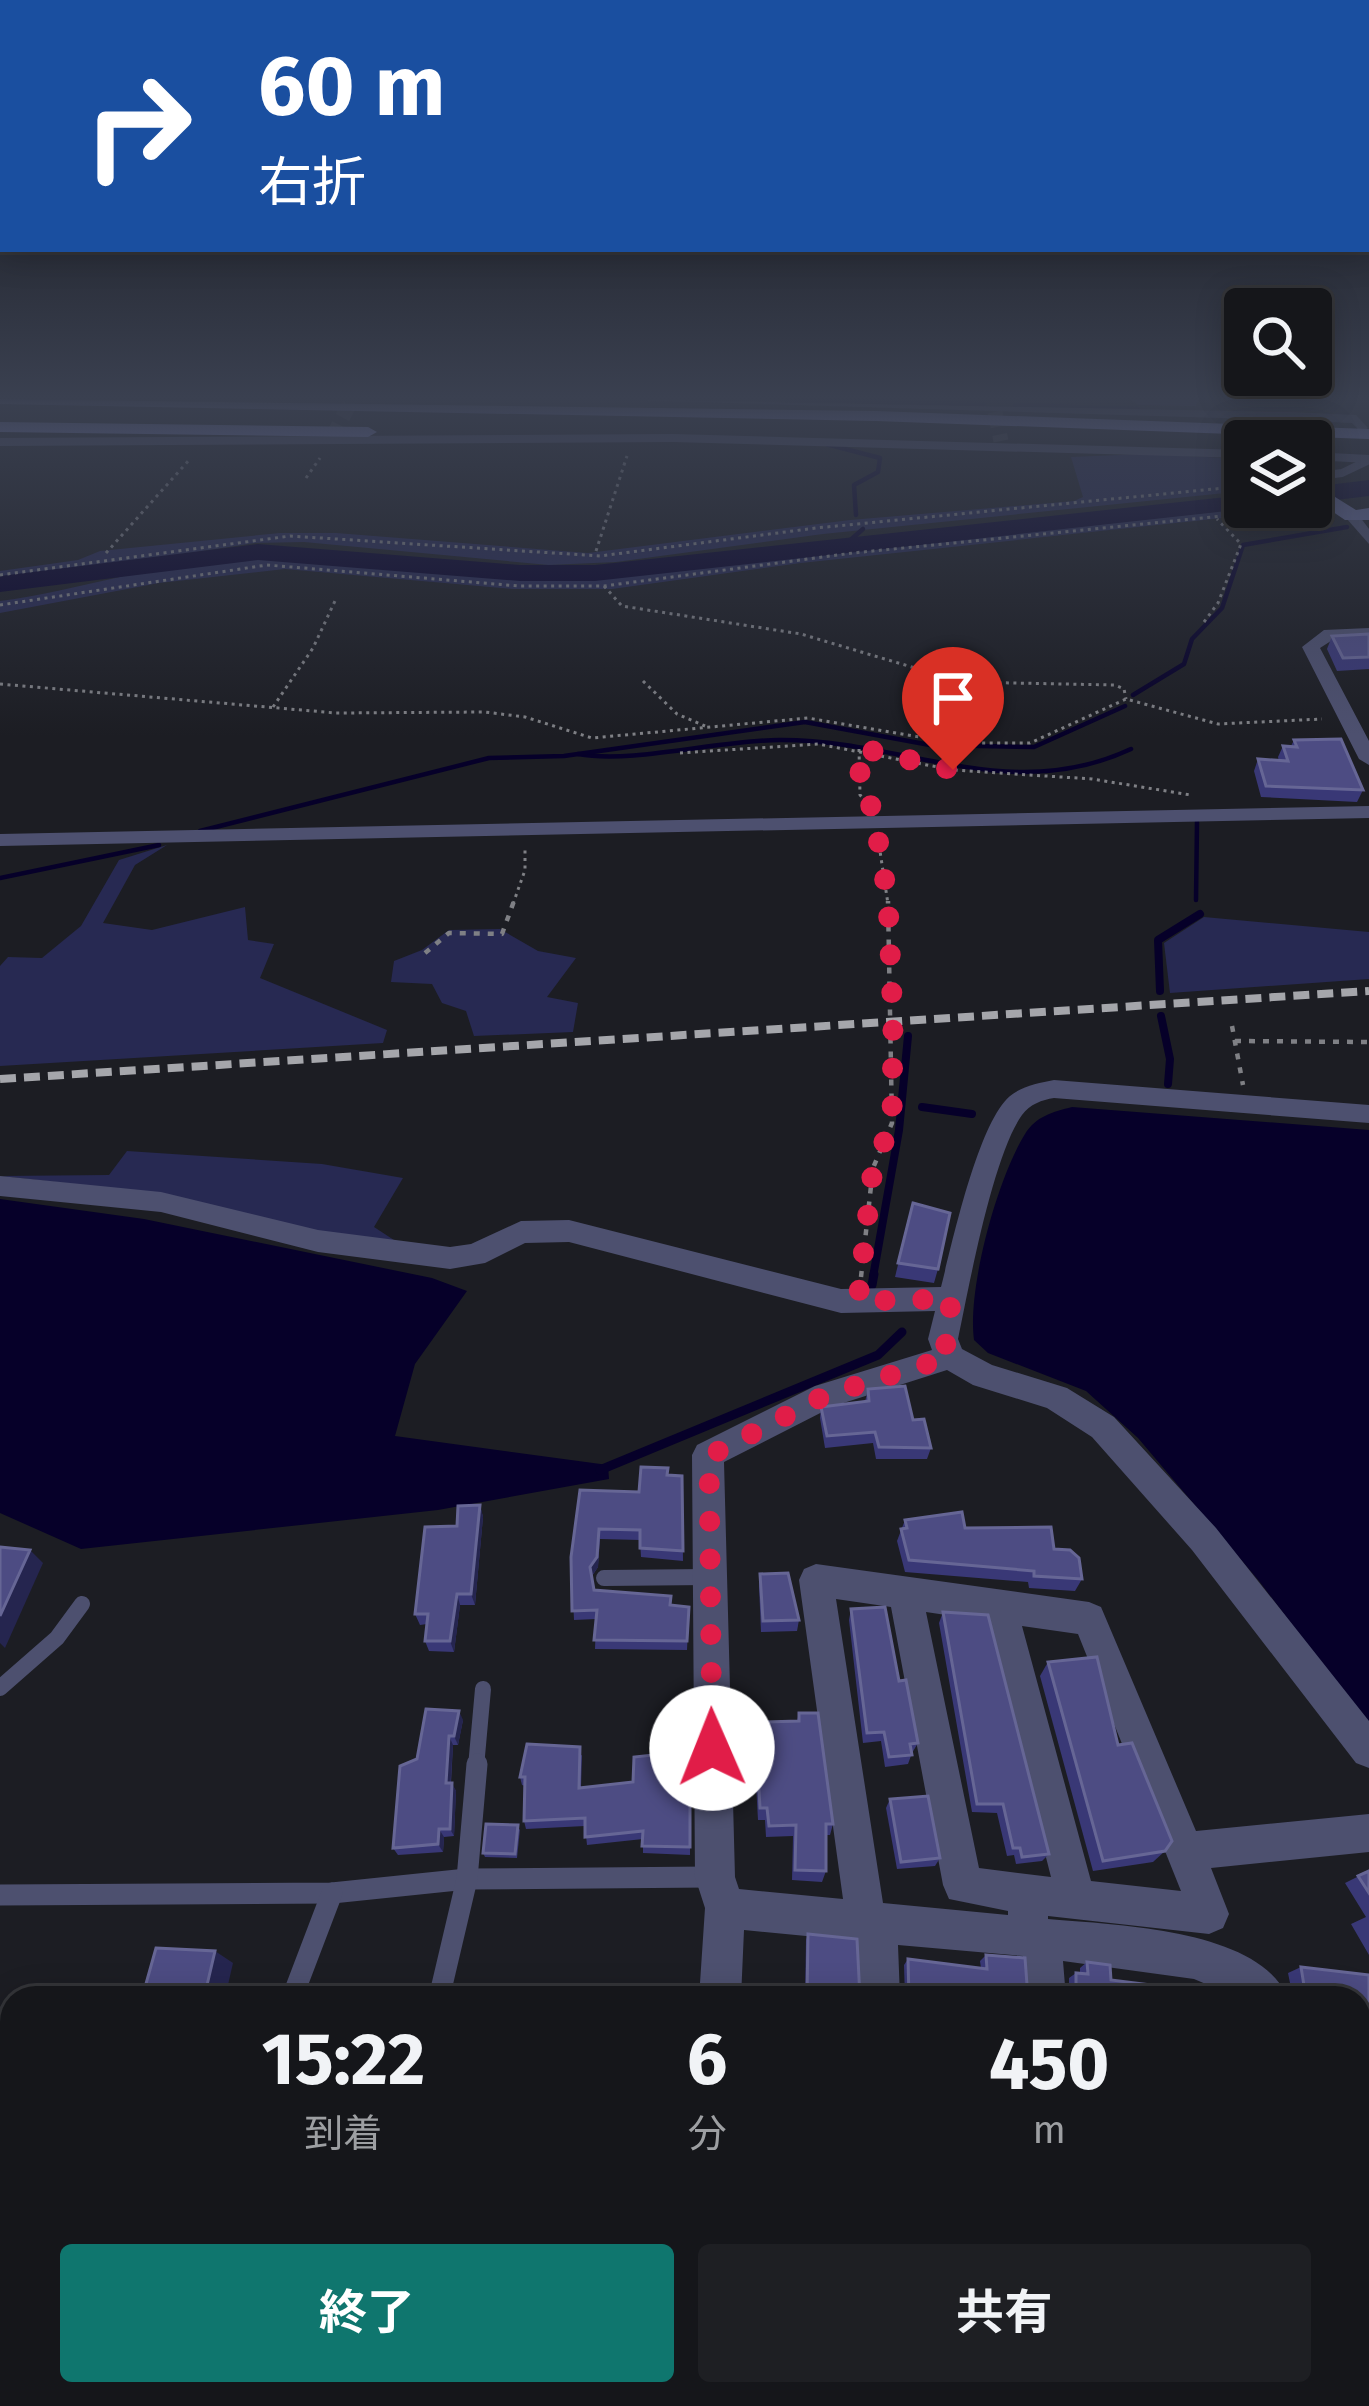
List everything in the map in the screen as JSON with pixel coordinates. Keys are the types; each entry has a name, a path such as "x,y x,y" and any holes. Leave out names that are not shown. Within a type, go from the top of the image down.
{"street":[{"path":"1360,515 1369,539"},
{"path":"1369,633 1330,634 1312,647 1369,759"},
{"path":"1346,718 1369,716"},
{"path":"0,840 1369,812"},
{"path":"1369,1114 1054,1089 1032,1093 1012,1109 952,1299 944,1339 950,1357 984,1376 1056,1396 1103,1427 1204,1539 1369,1750"},
{"path":"0,1186 161,1202 318,1240 450,1258 475,1255 521,1232 569,1231 858,1301 952,1299"},
{"path":"720,1986 709,1456 826,1395 950,1357"},
{"path":"878,1986 872,1922 816,1580 1088,1619 1210,1914 963,1885 905,1593"},
{"path":"1000,1607 1076,1899"},
{"path":"1185,1851 1369,1833"},
{"path":"720,1893 872,1922 1036,1937 1210,1961 1259,1986"},
{"path":"1028,1894 1043,1986"}],"lane":[{"path":"604,1578 708,1577"},
{"path":"0,1688 57,1638 82,1604"},
{"path":"443,1986 467,1879 483,1689"},
{"path":"0,1895 332,1892 467,1879 720,1893"},
{"path":"297,1986 332,1892"}],"path":[{"path":"106,553 143,511"},
{"path":"596,551 609,511"},
{"path":"0,575 290,536 600,556 987,511"},
{"path":"0,605 267,565 518,586 604,586 913,547 1224,518"},
{"path":"1204,622 1219,609 1231,556 1241,544 1217,519"},
{"path":"604,586 622,606 801,634 871,651 943,679 989,685 1115,685 1124,688 1126,699"},
{"path":"273,707 313,648 335,601"},
{"path":"643,681 677,714 710,729"},
{"path":"0,684 336,713 484,712 525,717 592,738 808,718 955,743 1030,743 1126,699 1218,724 1346,718"},
{"path":"680,753 785,744 860,748 953,770 1092,779 1196,796"},
{"path":"858,1301 873,1168 892,1123 888,900 873,808 860,795 860,748"},
{"path":"425,953 449,933 502,934 525,870 525,830"},
{"path":"1232,1026 1246,1104"},
{"path":"1235,1041 1369,1042"}],"shaded area":[{"path":"953,511 1046,511 616,562 549,565 304,542 255,543 0,582 0,571 78,560 100,551 280,533 336,533 588,553 850,520"},
{"path":"1224,511 1224,518 801,563 612,589 513,589 285,569 159,583 0,613 0,601 175,565 234,558 323,558 590,579"},
{"path":"167,845 135,865 103,923 152,930 245,907 248,940 274,944 260,978 387,1030 383,1043 0,1066 0,966 8,957 42,958 81,926 119,860"},
{"path":"1204,917 1369,932 1369,979 1170,993 1164,943"},
{"path":"500,929 538,951 576,958 547,997 578,1003 573,1032 474,1036 466,1011 442,1003 432,984 391,982 394,961 422,950 449,930"},
{"path":"1072,1107 1369,1130 1369,1726 1259,1581 1138,1438 1086,1391 988,1353 974,1340 975,1293 986,1235 1014,1154 1034,1123"},
{"path":"127,1151 322,1164 403,1178 374,1227 397,1242 320,1235 166,1194 0,1176 109,1175"},
{"path":"0,1199 144,1219 432,1278 467,1291 415,1364 395,1436 608,1465 609,1479 438,1510 81,1549 0,1513"}],"building":[{"path":"1369,634 1369,657 1343,658 1332,636"},
{"path":"1341,739 1363,790 1266,786 1258,759 1288,761 1283,746 1297,747 1294,740"},
{"path":"913,1203 950,1213 938,1269 898,1263"},
{"path":"905,1386 913,1420 924,1419 931,1448 879,1447 875,1432 827,1436 821,1407 869,1401 868,1389"},
{"path":"641,1467 668,1468 667,1475 682,1476 683,1551 640,1548 640,1530 599,1529 597,1557 590,1567 594,1590 671,1596 670,1605 689,1607 687,1641 594,1640 597,1610 572,1611 571,1557 580,1490 639,1492"},
{"path":"480,1505 471,1594 457,1594 450,1641 425,1641 428,1614 415,1614 425,1527 457,1526 458,1506"},
{"path":"962,1512 965,1528 1051,1527 1054,1549 1070,1550 1079,1558 1082,1579 909,1560 901,1529 907,1528 905,1520"},
{"path":"0,1547 30,1550 0,1616"},
{"path":"788,1573 799,1620 763,1621 760,1574"},
{"path":"885,1607 899,1681 906,1680 918,1743 910,1744 912,1755 889,1757 884,1732 867,1733 851,1609"},
{"path":"943,1612 988,1615 1049,1854 1022,1857 1020,1848 1013,1848 1003,1804 977,1804"},
{"path":"1097,1657 1118,1745 1132,1743 1172,1841 1165,1851 1103,1861 1048,1662"},
{"path":"426,1709 459,1711 454,1736 449,1736 450,1829 439,1829 438,1844 393,1848 400,1766 417,1759"},
{"path":"799,1713 818,1713 833,1824 826,1824 826,1871 795,1870 796,1825 769,1826 767,1808 760,1808 756,1735 767,1735 766,1722 799,1721"},
{"path":"527,1744 580,1747 579,1788 633,1782 634,1757 663,1754 663,1747 683,1748 683,1754 690,1754 690,1847 642,1846 643,1831 585,1837 585,1818 524,1821 525,1777 520,1777"},
{"path":"928,1796 940,1858 901,1862 890,1799"},
{"path":"486,1824 518,1825 515,1854 483,1853"},
{"path":"1369,1871 1369,1893 1358,1876"},
{"path":"808,1934 857,1939 859,1986 807,1986"},
{"path":"156,1948 215,1951 207,1986 145,1986"},
{"path":"986,1955 1025,1958 1027,1986 909,1986 908,1959 987,1969"},
{"path":"1087,1962 1110,1965 1111,1980 1159,1986 1076,1986 1076,1973 1088,1974"},
{"path":"1301,1967 1369,1975 1369,1986 1304,1986"}],"waterway":[{"path":"0,584 258,552 520,573 595,573 1168,511"},
{"path":"1133,695 1184,664 1192,639 1222,608 1243,545 1347,527"},
{"path":"847,543 863,529"},
{"path":"578,754 805,722 930,745 1034,747 1125,706"},
{"path":"578,754 624,756 779,740 825,742 956,766 1042,772 1086,765 1131,749"},
{"path":"200,831 489,758 578,754"},
{"path":"1196,900 1197,822"},
{"path":"0,878 159,845"},
{"path":"1160,991 1158,940 1200,914"},
{"path":"1161,1016 1170,1059 1168,1084"},
{"path":"873,1277 899,1130 908,1036"},
{"path":"922,1107 972,1114"},
{"path":"872,1285 874,1274"},
{"path":"600,1470 878,1355 902,1332"}],"railway":[{"path":"0,1079 1369,991"}],"route":[{"path":"712,1748 709,1456 826,1395 950,1357 944,1339 952,1299 858,1301 873,1168 892,1123 893,1021 888,900 873,808 860,795 860,748 953,770"}]}
